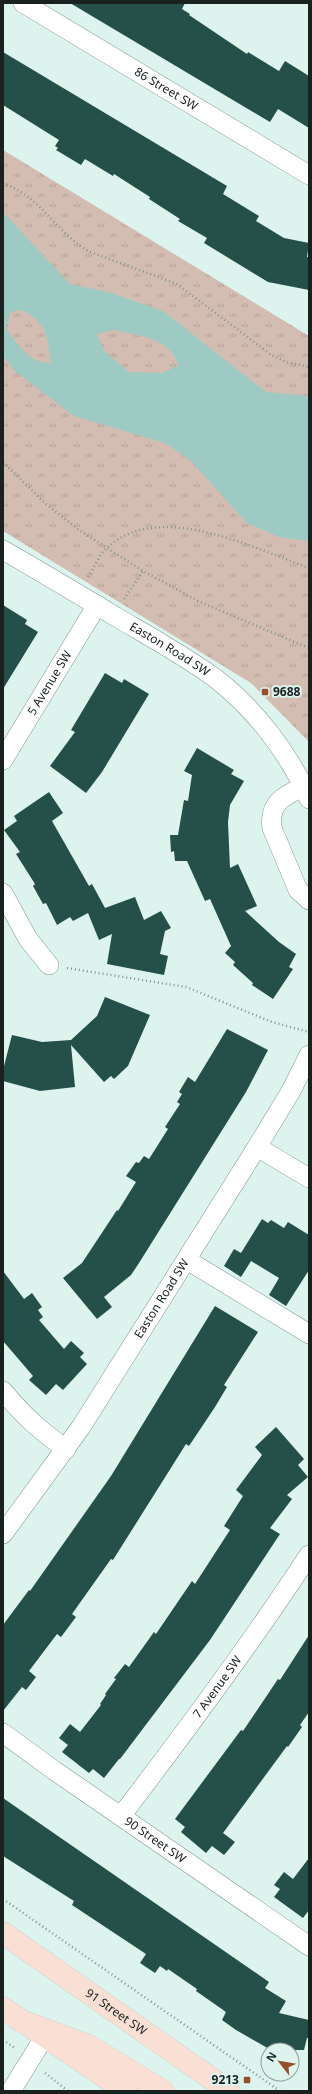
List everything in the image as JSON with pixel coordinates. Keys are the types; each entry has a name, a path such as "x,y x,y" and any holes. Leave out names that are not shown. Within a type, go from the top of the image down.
{"main road":[{"name":"91 Street SW","path":"3,1933 229,2091"},
{"path":"11,2014 126,2091"},
{"path":"11,2014 89,2046 163,2091"}],"street":[{"name":"86 Street SW","path":"23,3 309,175"},
{"name":"Easton Road SW","path":"3,550 198,666 233,694 273,738 307,790 281,798 270,816 272,828 298,890 309,900"},
{"name":"5 Avenue SW","path":"3,760 97,605"},
{"path":"3,893 28,939 49,965"},
{"name":"Easton Road SW","path":"3,1534 66,1449 187,1260 291,1091 309,1055"},
{"path":"257,1147 309,1178"},
{"path":"187,1260 309,1334"},
{"path":"3,1391 34,1426 66,1449"},
{"name":"7 Avenue SW","path":"120,1816 195,1720 309,1555"},
{"name":"90 Street SW","path":"3,1733 120,1816 309,1946"},
{"path":"11,2091 45,2036"}],"path":[{"path":"3,183 18,189 30,198 43,209 67,237 82,248 177,284 270,354 286,362 309,367"},
{"path":"3,462 46,504 106,548 143,571 200,602 309,648"},
{"path":"78,594 106,548 129,532 146,528 166,526 226,538 309,568"},
{"path":"114,616 143,571"},
{"path":"49,965 186,987 272,1022 309,1032"},
{"path":"3,1899 280,2091"},
{"path":"3,2040 18,2051"},
{"path":"52,2080 68,2091"}],"green space":[{"path":"3,150 309,336 309,742 251,683 3,531"}],"water":[{"path":"3,212 70,284 108,292 163,311 266,392 309,396 309,541 279,537 247,523 190,460 165,443 74,416 15,371 3,356","holes":["23,310 38,321 42,327 47,339 51,363 43,362 30,357 6,328 10,312","114,330 143,336 160,343 168,349 179,365 162,373 129,372 104,351 97,334"]}],"building":[{"path":"70,3 185,3 182,9 190,14 189,15 247,54 248,52 279,71 285,61 309,76 309,128 278,109 270,122"},
{"path":"3,52 227,186 223,194 259,216 256,221 284,238 309,243 307,257 309,257 309,290 268,282 204,243 207,238 178,221 180,219 149,199 150,197 114,174 113,176 85,159 81,165 56,150 58,148 55,146 59,140 3,105"},
{"path":"3,605 27,620 25,624 38,632 3,689"},
{"path":"105,673 122,683 124,679 149,694 102,772 86,793 50,766 75,732 71,730"},
{"path":"197,748 234,770 231,774 244,781 230,805 228,822 230,868 238,864 257,906 245,911 279,942 296,954 289,967 293,969 273,999 252,985 253,983 233,965 235,962 225,953 231,946 210,899 205,901 187,861 175,861 174,851 171,852 170,835 178,835 184,800 188,801 192,775 184,771"},
{"path":"49,792 63,813 52,821 89,886 92,884 105,908 135,897 144,920 161,911 171,928 165,931 160,954 168,956 164,975 107,964 112,934 99,940 88,913 73,921 70,917 57,925 46,903 43,904 33,886 35,884 16,854 20,852 4,830 17,821 14,816"},
{"path":"105,997 150,1015 128,1066 114,1079 111,1076 104,1082 71,1045 75,1087 40,1091 3,1081 3,1070 12,1035 42,1042 71,1040 97,1016"},
{"path":"227,1029 268,1050 246,1092 139,1263 131,1275 104,1297 112,1307 97,1319 63,1278 82,1263 117,1210 118,1211 136,1182 126,1176 136,1162 139,1163 144,1156 149,1159 168,1129 165,1127 180,1104 177,1102 182,1094 179,1092 188,1077 195,1082"},
{"path":"262,1219 268,1223 271,1220 284,1228 288,1222 309,1235 309,1270 286,1306 269,1295 279,1278 251,1261 241,1277 224,1266 234,1249 241,1253"},
{"path":"3,1271 24,1299 32,1293 42,1307 38,1310 43,1317 39,1320 64,1349 71,1341 84,1353 80,1357 87,1364 63,1390 56,1384 46,1395 29,1380 33,1376 3,1341"},
{"path":"215,1306 258,1332 224,1385 227,1387 215,1407 189,1446 186,1444 113,1560 111,1559 72,1614 76,1617 61,1637 57,1634 29,1671 36,1677 26,1690 22,1687 3,1711 3,1625 29,1590 30,1591 111,1476"},
{"path":"276,1427 304,1459 298,1465 308,1477 287,1495 292,1499 270,1528 280,1534 210,1640 120,1759 104,1778 93,1769 89,1773 62,1752 68,1745 59,1738 70,1724 80,1732 101,1705 100,1704 106,1695 105,1694 116,1679 114,1678 125,1664 129,1667 154,1632 156,1634 192,1581 195,1584 230,1530 224,1526 243,1496 236,1490 262,1455 255,1447"},
{"path":"309,1635 309,1712 300,1725 302,1727 223,1833 235,1842 224,1855 212,1846 206,1853 181,1832 185,1827 175,1819 241,1730 243,1731 278,1679 280,1680"},
{"path":"3,1798 269,1982 265,1988 286,2001 279,2013 309,2020 309,2038 307,2038 304,2050 300,2050 300,2042 260,2042 260,2044 236,2030 222,2020 226,2012 196,1991 197,1989 168,1969 167,1971 160,1966 155,1973 140,1963 146,1954 72,1905 74,1901 3,1856"},
{"path":"309,1858 309,1910 303,1918 274,1897 280,1889 274,1885 284,1872 293,1879"}],"place":[{"name":"9688","path":"265,692"},
{"name":"9213","path":"247,2080"}]}
